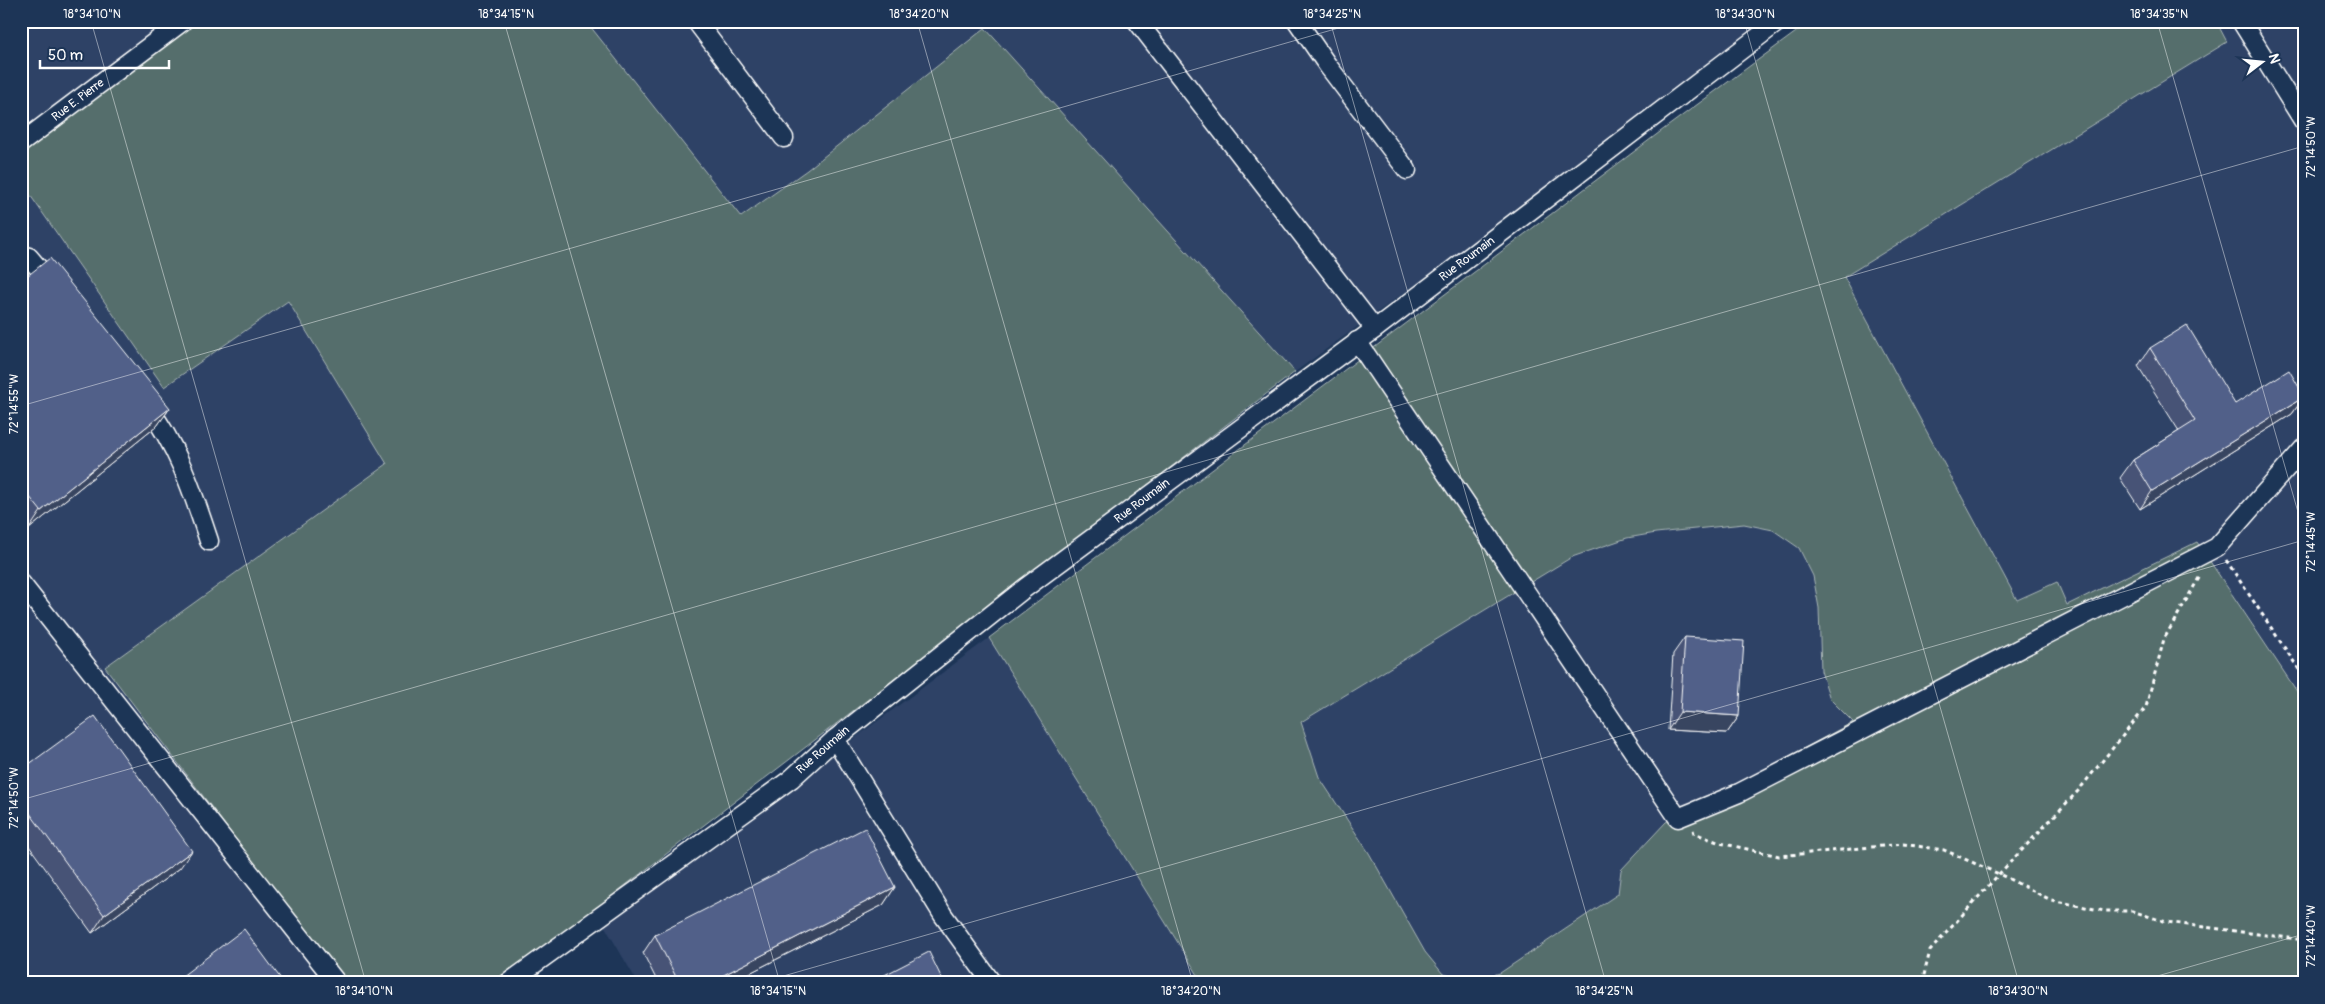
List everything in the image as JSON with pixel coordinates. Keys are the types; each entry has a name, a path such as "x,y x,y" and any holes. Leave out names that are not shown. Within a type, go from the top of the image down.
{"street":[{"name":"Rue E. Pierre","path":"21,143 183,21"},
{"path":"696,21 784,138"},
{"path":"1137,21 1375,329"},
{"path":"1297,21 1328,66 1407,170"},
{"name":"Rue Roumain","path":"508,983 791,779 835,739 1025,588 1356,341 1375,329 1779,21"},
{"path":"2241,21 2304,122"},
{"path":"21,255 29,258 46,275 65,299"},
{"path":"1356,341 1678,818 1739,793 2217,548 2304,448"},
{"path":"138,393 165,429 193,490 209,541"},
{"path":"21,583 337,983"},
{"path":"835,739 943,915 992,983"}],"path":[{"path":"2217,548 2304,677"},
{"path":"1922,983 1930,951 1999,874 2078,791 2146,708 2164,639 2204,569 2201,556"},
{"path":"1686,815 1694,833 1720,843 1779,856 1903,844 1944,850 1999,874 2051,900 2104,911 2132,912 2166,922 2304,940"}],"shaded area":[{"path":"21,21 195,21 21,152"},
{"path":"586,21 1774,21 1643,119 1295,372 985,28 807,170 740,217"},
{"path":"2216,21 2304,21 2304,702 2197,542 2067,605 2057,582 2017,600 1844,276 2227,42"},
{"path":"21,182 164,386 288,301 388,464 106,667 345,983 21,983"},
{"path":"1744,524 1773,530 1799,548 1813,576 1819,608 1821,671 1830,699 1853,721 1666,822 1621,870 1618,894 1500,973 1473,981 1443,974 1425,952 1369,853 1319,777 1301,722 1572,557 1627,538 1656,533"},
{"path":"989,638 1203,983 638,983 604,925"}],"green space":[{"path":"195,21 586,21 741,217 807,170 985,28 1295,372 498,983 345,983 105,667 387,464 288,301 164,387 21,182 21,152"},
{"path":"1811,21 2216,21 2227,42 1844,277 2017,600 2057,582 2067,605 2197,542 2304,702 2304,983 1203,983 989,638 1664,129","holes":["1744,524 1773,530 1799,548 1813,576 1819,608 1821,671 1830,699 1853,722 1666,822 1621,870 1618,894 1500,973 1473,981 1443,974 1425,952 1369,853 1319,777 1301,722 1572,557 1627,538 1656,533"]}],"building":[{"path":"50,258 170,408 41,511 21,486 21,281"},
{"path":"2187,325 2235,404 2289,370 2304,397 2152,491 2133,460 2195,421 2150,348"},
{"path":"1685,637 1744,641 1739,716 1680,712"},
{"path":"95,716 192,851 104,915 21,801 21,770"},
{"path":"865,828 895,887 708,983 679,983 655,935"},
{"path":"244,929 284,983 173,983"},
{"path":"929,952 944,983 869,983"}]}
